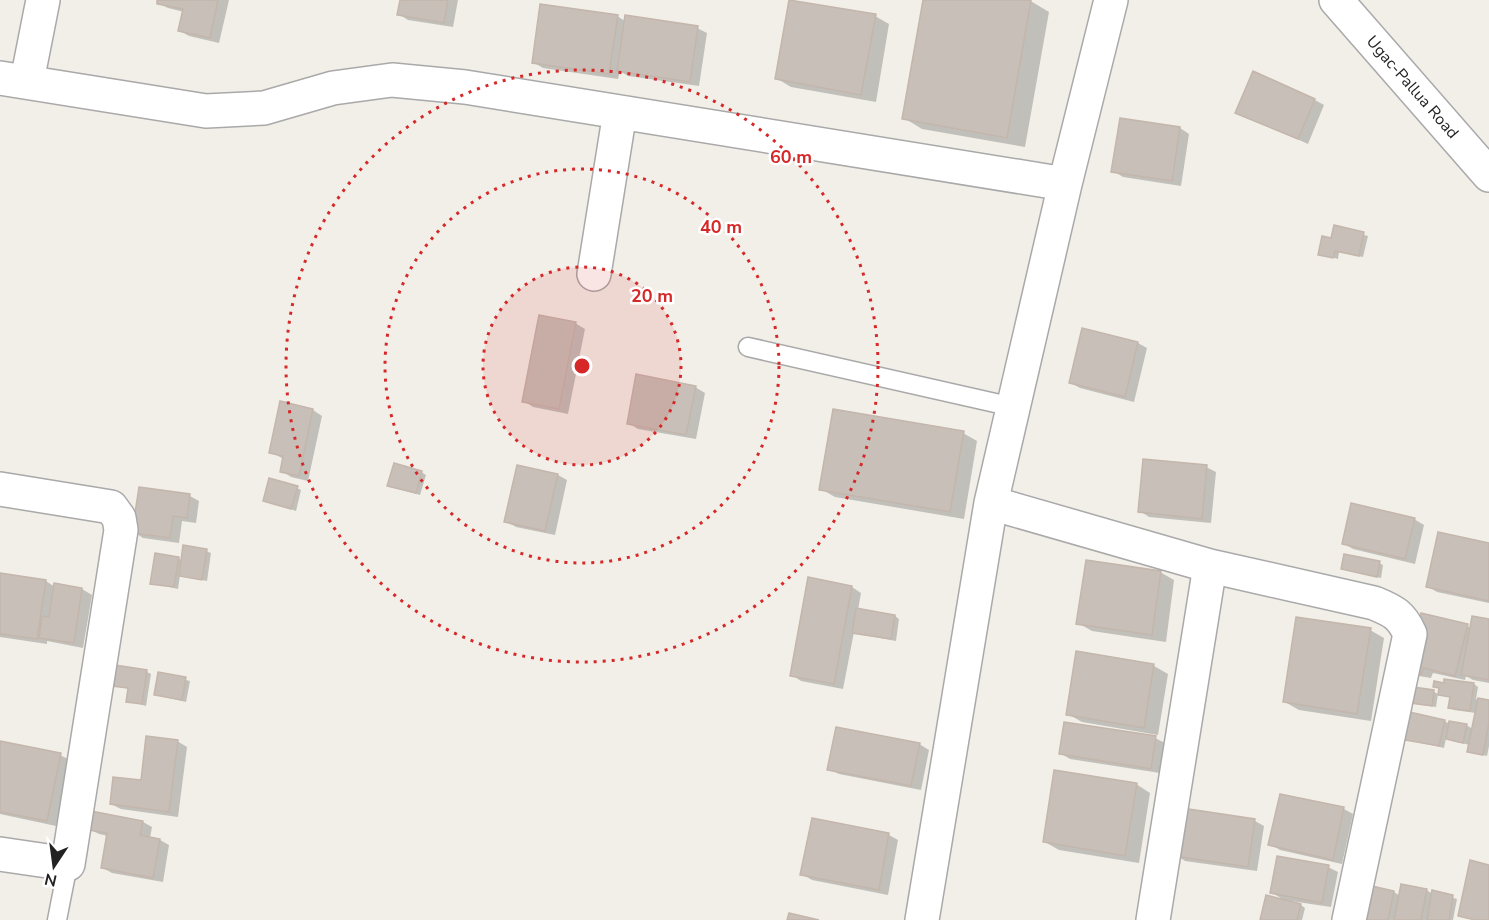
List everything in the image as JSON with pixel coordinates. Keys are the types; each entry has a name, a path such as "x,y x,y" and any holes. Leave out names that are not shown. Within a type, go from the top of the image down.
{"street":[{"path":"43,0 13,79 206,111 264,108 333,88 392,80 465,87 1065,184"},
{"path":"922,920 991,503 1065,184 1111,0"},
{"name":"Ugac-Pallua Road","path":"1336,0 1489,175"},
{"path":"594,274 620,112"},
{"path":"0,489 111,507 118,518 121,530 68,864 0,854"},
{"path":"991,503 1210,566 1374,603 1391,610 1403,619 1410,634 1348,920"},
{"path":"1153,920 1210,566"}],"lane":[{"path":"748,347 1013,407"},
{"path":"57,920 68,864"}],"building":[{"path":"157,0 218,0 210,38 178,31 183,9 157,4"},
{"path":"400,0 448,0 444,23 397,15"},
{"path":"789,0 876,14 861,95 775,79"},
{"path":"923,0 1031,0 1007,138 902,119"},
{"path":"540,4 618,15 609,74 532,63"},
{"path":"625,15 698,26 690,82 617,71"},
{"path":"1253,71 1315,99 1298,139 1235,113"},
{"path":"1120,118 1180,127 1172,181 1111,172"},
{"path":"1334,225 1364,232 1359,256 1335,251 1333,258 1318,255 1322,236 1331,238"},
{"path":"539,315 576,322 559,409 522,402"},
{"path":"1082,328 1138,342 1125,397 1069,383"},
{"path":"636,374 696,386 686,435 627,424"},
{"path":"280,401 313,409 299,476 280,472 283,456 269,453"},
{"path":"833,409 964,431 950,512 819,490"},
{"path":"1143,459 1207,465 1202,519 1138,512"},
{"path":"394,463 422,471 416,493 387,486"},
{"path":"517,465 558,474 545,531 504,522"},
{"path":"269,478 298,486 291,509 263,501"},
{"path":"139,487 190,494 187,518 173,516 170,538 132,533"},
{"path":"1351,503 1415,518 1405,559 1342,544"},
{"path":"1438,532 1489,543 1489,601 1426,587"},
{"path":"183,545 207,549 202,580 179,576"},
{"path":"155,553 179,557 174,587 150,584"},
{"path":"1344,554 1380,561 1377,577 1341,569"},
{"path":"1086,560 1161,571 1152,635 1076,624"},
{"path":"0,573 46,580 37,639 0,634"},
{"path":"808,577 852,586 834,684 790,676"},
{"path":"54,583 82,588 74,643 39,638 42,616 49,617"},
{"path":"856,608 895,615 891,639 852,633"},
{"path":"1421,613 1468,624 1455,676 1423,668 1422,674 1408,671"},
{"path":"1472,616 1489,619 1489,680 1461,675"},
{"path":"1296,617 1371,628 1357,714 1283,702"},
{"path":"1076,651 1154,664 1144,728 1066,715"},
{"path":"115,665 147,670 142,704 126,702 128,688 112,686"},
{"path":"158,672 186,677 182,700 154,695"},
{"path":"1444,679 1474,683 1470,711 1448,708 1450,697 1438,695 1439,688 1433,687 1434,681 1444,683"},
{"path":"1406,686 1434,690 1432,706 1403,702"},
{"path":"1478,698 1489,700 1489,723 1483,755 1467,752"},
{"path":"1405,711 1445,720 1439,746 1399,739"},
{"path":"1449,721 1467,724 1463,743 1446,739"},
{"path":"1064,722 1156,736 1151,769 1059,754"},
{"path":"836,727 920,743 911,786 827,770"},
{"path":"146,736 178,740 169,812 110,804 113,777 141,780"},
{"path":"0,741 61,753 47,821 0,812"},
{"path":"1054,770 1137,783 1125,856 1043,842"},
{"path":"1280,794 1344,807 1333,860 1268,845"},
{"path":"1182,808 1255,819 1248,867 1174,856"},
{"path":"91,811 143,821 140,835 160,839 153,878 101,868 107,833 88,830"},
{"path":"812,818 889,833 879,890 800,875"},
{"path":"1277,856 1329,865 1322,903 1270,893"},
{"path":"1470,860 1489,865 1489,920 1458,916"},
{"path":"1401,884 1427,889 1421,920 1394,920"},
{"path":"1372,886 1394,891 1388,920 1365,920"},
{"path":"1432,890 1453,895 1449,920 1427,920"},
{"path":"1266,895 1301,904 1297,920 1260,920"},
{"path":"789,913 819,920 787,920"}]}
